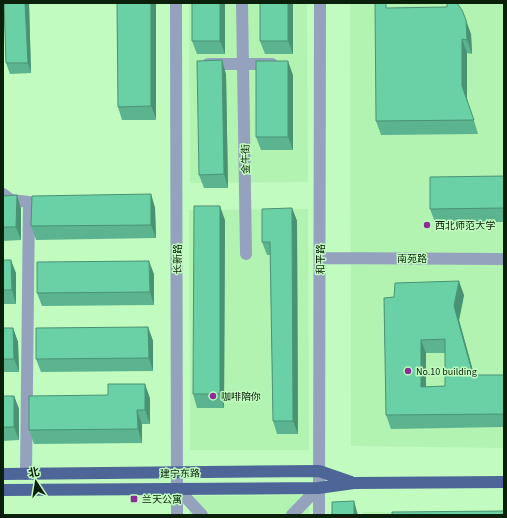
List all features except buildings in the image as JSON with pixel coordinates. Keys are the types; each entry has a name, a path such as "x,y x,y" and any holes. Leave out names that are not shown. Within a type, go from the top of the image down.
{"main road":[{"name":"建宁东路","path":"3,474 319,471 354,483"},
{"name":"建宁东路","path":"3,490 318,488 354,483 504,482"}],"street":[{"name":"长新路","path":"176,3 177,515"},
{"name":"金牛街","path":"242,3 246,254"},
{"name":"和平路","path":"318,515 320,3"},
{"path":"201,64 281,64"},
{"path":"3,194 10,200 44,202"},
{"path":"26,474 29,202"},
{"name":"南苑路","path":"320,258 504,259"},
{"path":"177,488 202,515"},
{"path":"292,515 318,488"}],"shaded area":[{"path":"189,3 307,3 308,182 190,183"},
{"name":"西北师范大学","path":"350,3 504,3 504,448 351,446"},
{"path":"308,209 309,450 190,450 189,210"},
{"path":"309,495 309,515 189,515 189,496"},
{"path":"363,512 504,512 504,515 363,515"}],"place":[{"name":"西北师范大学","path":"427,225"},
{"name":"No.10 building","path":"408,371"},
{"name":"咖啡陪你","path":"213,396"},
{"name":"兰天公寓","path":"134,499"}]}
